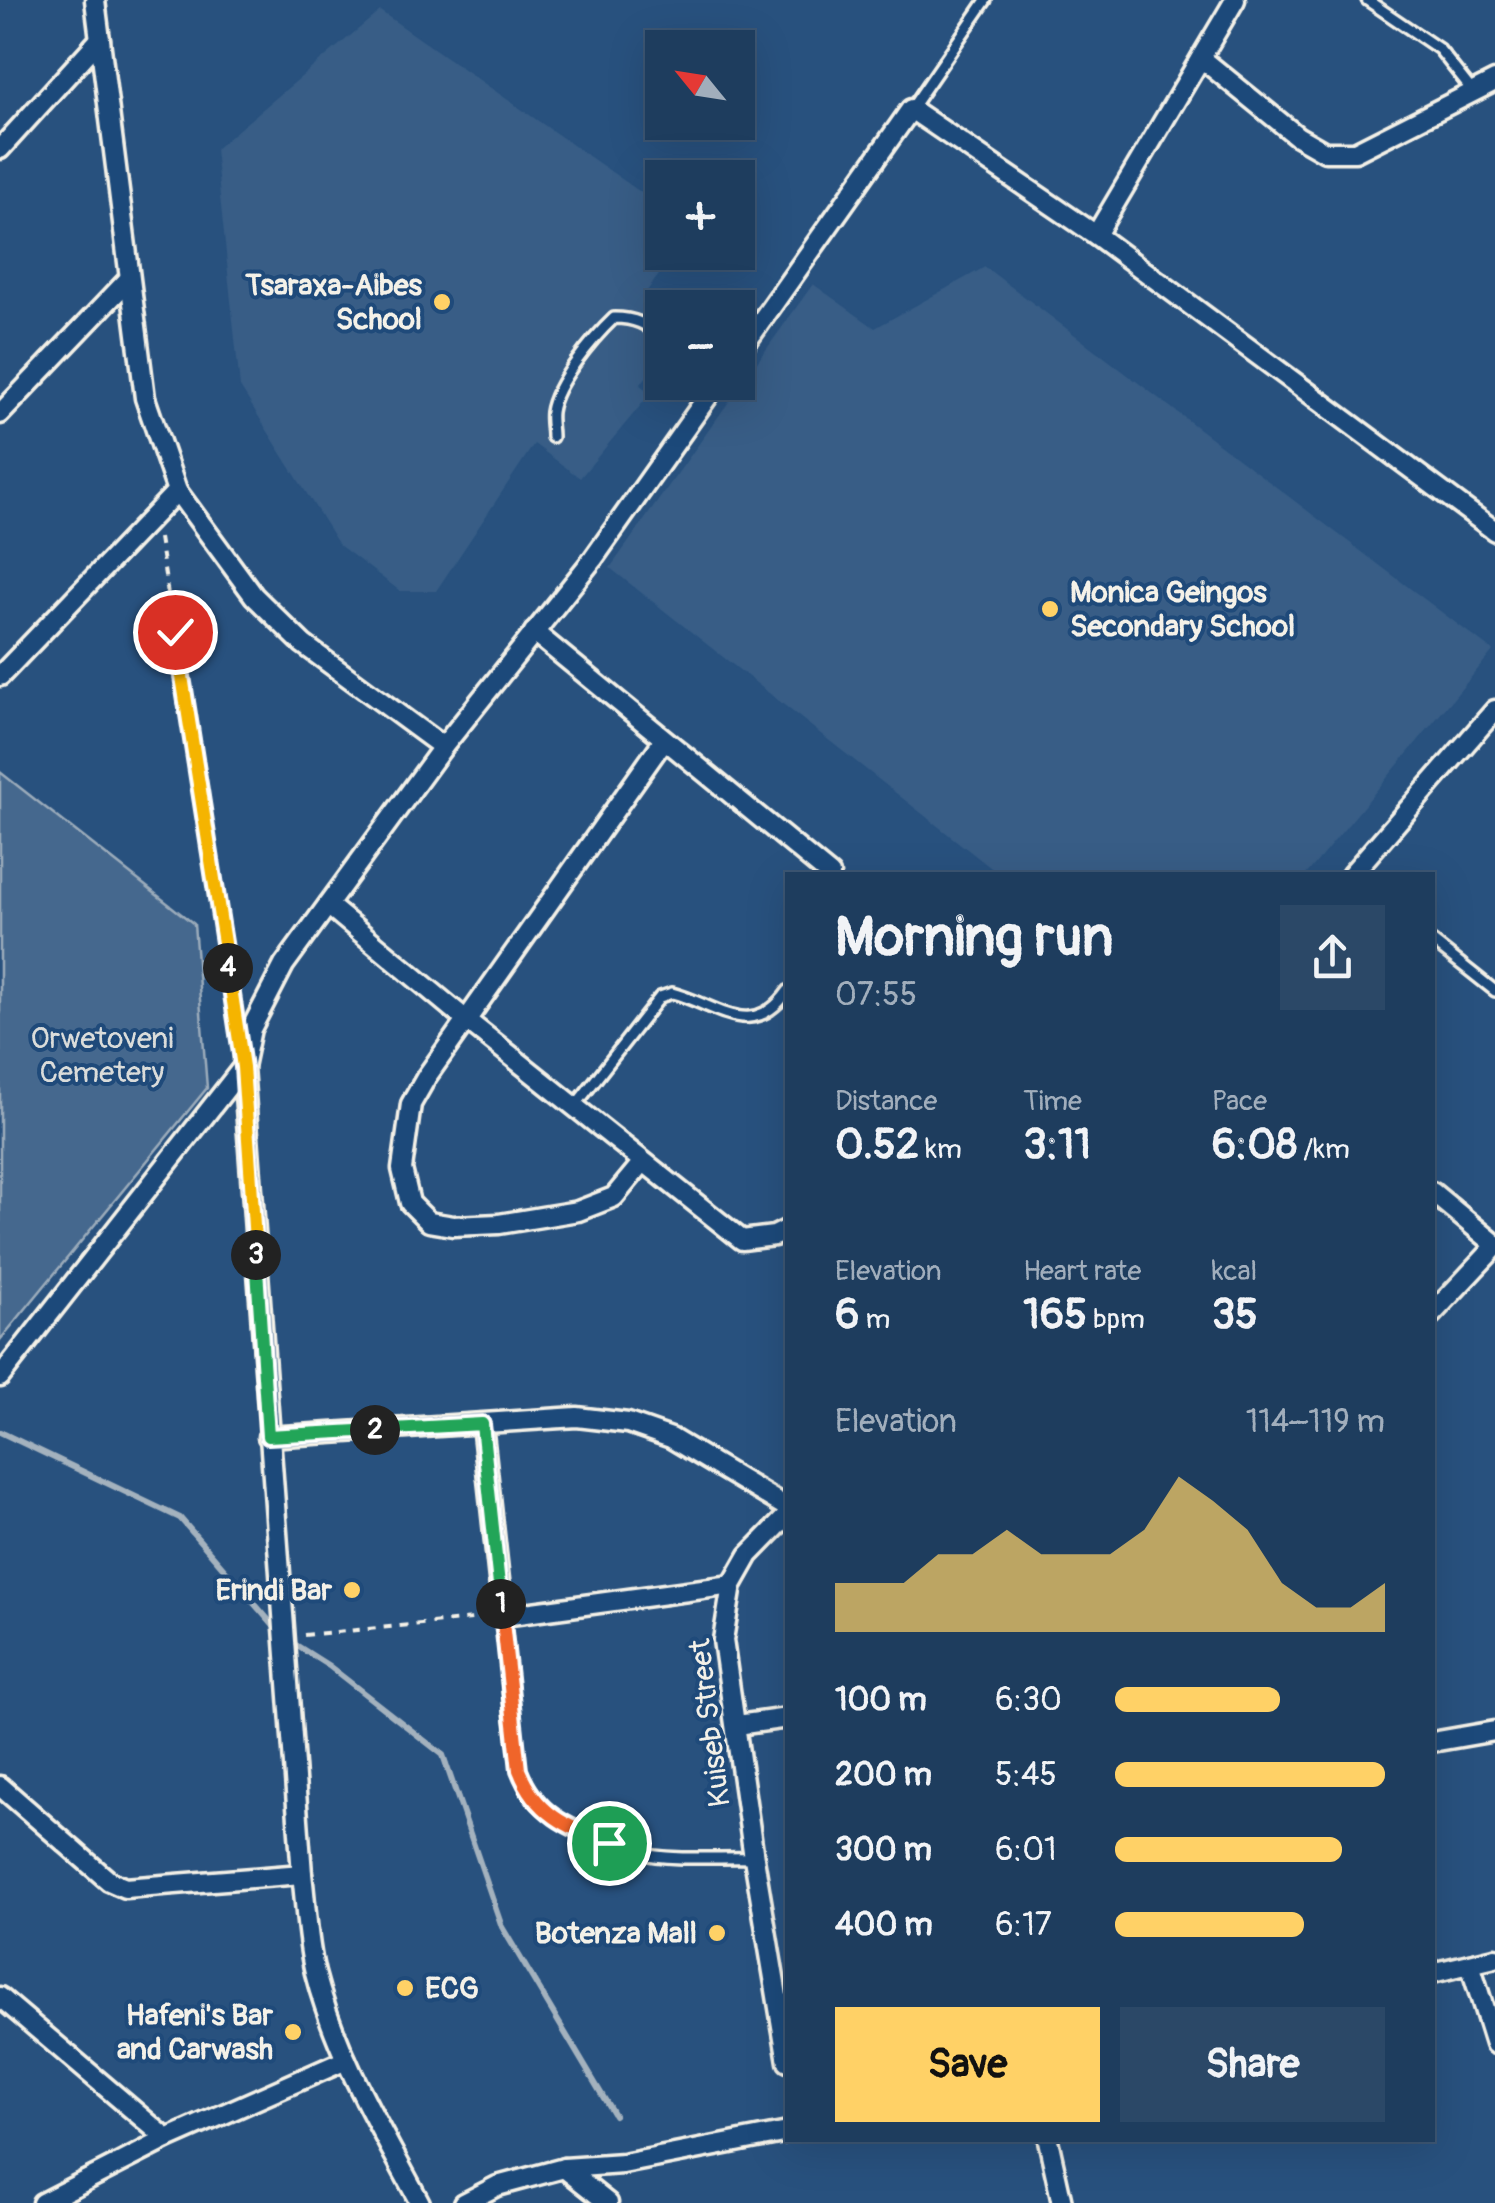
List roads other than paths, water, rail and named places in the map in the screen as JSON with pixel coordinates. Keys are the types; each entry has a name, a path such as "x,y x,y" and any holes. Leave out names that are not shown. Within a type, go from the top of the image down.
{"street":[{"path":"95,0 146,398 177,490 254,596 291,632 443,747"},
{"path":"1096,236 1235,0"},
{"path":"0,148 100,39"},
{"path":"1201,58 1297,136 1324,152 1355,152 1495,80"},
{"path":"755,330 911,108 1096,236 1495,531"},
{"path":"0,414 128,280"},
{"path":"420,2203 346,2060 314,1970 302,1874 243,1067 251,1030 284,965 443,747 594,558 705,400"},
{"path":"0,676 177,490"},
{"path":"534,632 826,872"},
{"path":"1354,872 1495,710"},
{"path":"643,1162 614,1196 578,1210 499,1224 453,1226 429,1222 410,1203 402,1169 410,1104 664,740"},
{"path":"328,905 742,1240 785,1230"},
{"path":"0,1376 243,1067"},
{"path":"1435,1195 1495,1246 1435,1311"},
{"path":"268,1436 577,1417 628,1423 671,1438 785,1510"},
{"path":"482,1424 502,1616 732,1584"},
{"name":"Kuiseb Street","path":"785,1515 750,1555 732,1584 723,1640 785,2044"},
{"path":"736,1725 785,1718"},
{"path":"1435,1739 1495,1731"},
{"path":"0,1786 109,1881 126,1888 302,1874"},
{"path":"1435,1972 1495,1958"},
{"path":"1470,1964 1495,2044"},
{"path":"3,2003 168,2139"},
{"path":"42,2203 168,2139 346,2060"},
{"path":"464,2203 498,2186 564,2168 623,2164 785,2133"},
{"path":"1048,2142 1062,2203"},
{"path":"564,2168 608,2203"}],"lane":[{"path":"911,108 986,0"},
{"path":"1367,0 1439,49 1474,92"},
{"path":"552,437 551,409 566,378 596,334 614,318 645,323"},
{"path":"1435,943 1495,991"},
{"path":"575,1106 660,997 672,993 748,1019 766,1014 785,994"},
{"path":"502,1616 519,1770 529,1795 551,1815 581,1832 640,1854 754,1858"}],"waterway":[{"path":"0,1432 180,1518 279,1632"},
{"path":"288,1640 329,1666 443,1755 502,1927 614,2115"}],"place":[{"name":"Tsaraxa-Aibes School","path":"442,302"},
{"name":"Monica Geingos Secondary School","path":"1050,609"},
{"name":"Erindi Bar","path":"352,1590"},
{"name":"Botenza Mall","path":"717,1933"},
{"name":"ECG","path":"405,1988"},
{"name":"Hafeni's Bar and Carwash","path":"293,2032"}],"park label":[{"name":"Orwetoveni Cemetery","path":"102,1055"}]}
